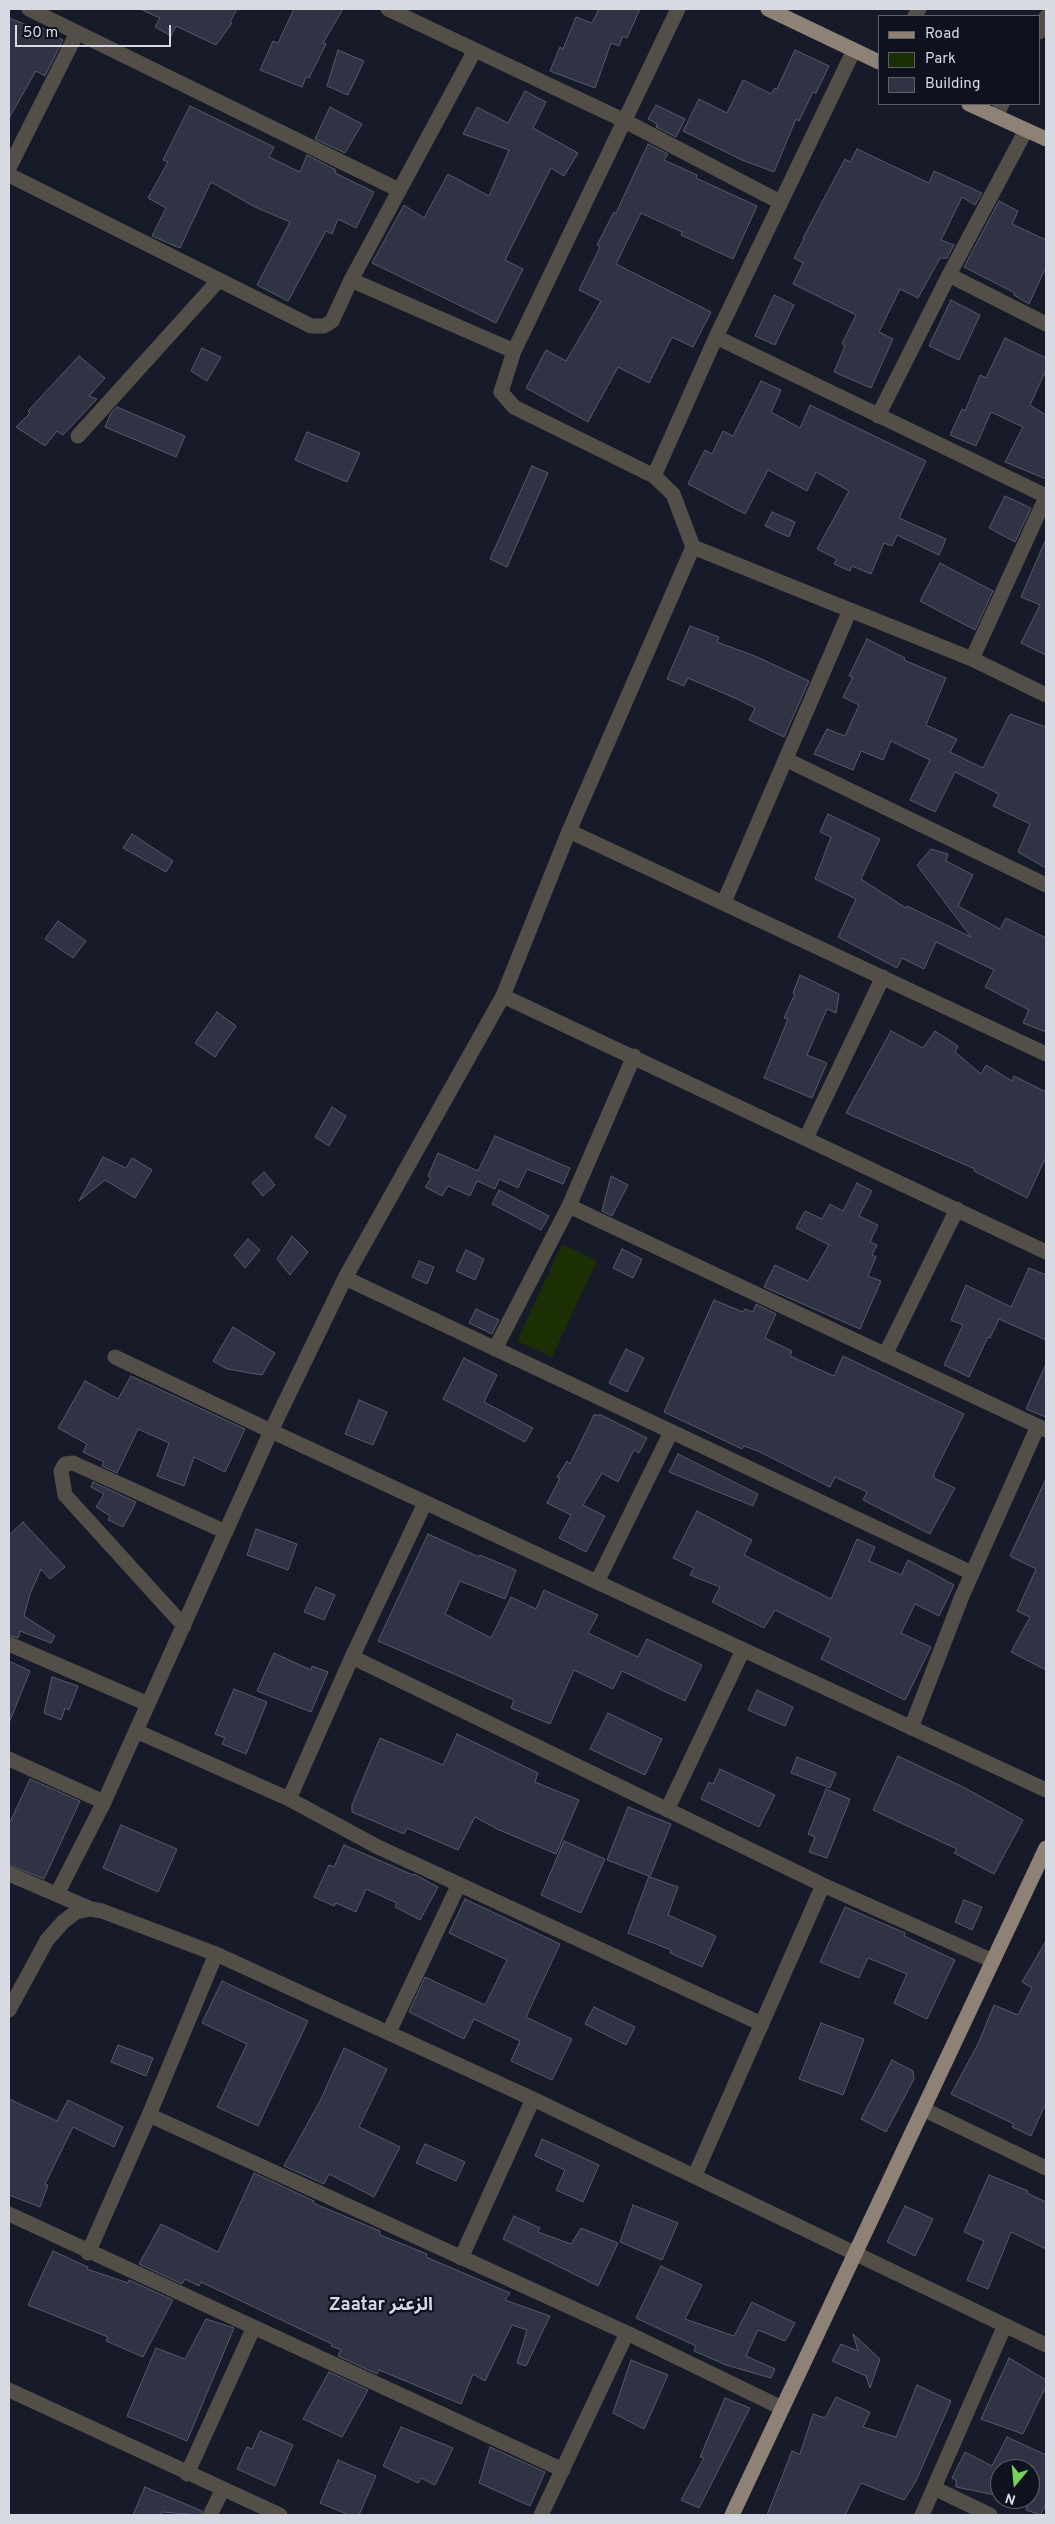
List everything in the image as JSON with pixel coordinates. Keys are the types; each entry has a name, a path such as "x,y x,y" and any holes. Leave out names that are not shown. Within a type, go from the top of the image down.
{"main road":[{"path":"768,9 878,62"},
{"path":"974,105 999,110 1026,130 1046,140"},
{"path":"732,2515 1046,1848"}],"street":[{"path":"28,9 399,190"},
{"path":"388,9 623,120 780,202"},
{"path":"58,1894 104,1802 271,1432 345,1278 503,996 570,831 693,547 673,494 654,476 514,407 501,392 514,351 623,120 678,9"},
{"path":"1040,30 1046,17"},
{"path":"9,168 76,33"},
{"path":"9,174 311,326 324,326 332,321 351,280 475,50"},
{"path":"654,476 716,337 854,50"},
{"path":"878,416 949,275 1026,130"},
{"path":"949,275 1046,324"},
{"path":"78,436 219,280"},
{"path":"351,280 514,351"},
{"path":"716,337 1046,497 972,659"},
{"path":"693,547 972,659 1046,695"},
{"path":"724,902 787,760 850,610"},
{"path":"787,760 1046,885"},
{"path":"570,831 1046,1054"},
{"path":"806,1138 883,977"},
{"path":"503,996 634,1056 1046,1252"},
{"path":"495,1349 569,1206 634,1056"},
{"path":"569,1206 1042,1428 972,1573 911,1728"},
{"path":"885,1355 957,1209"},
{"path":"345,1278 972,1573"},
{"path":"116,1357 271,1432 1046,1790"},
{"path":"597,1582 671,1432"},
{"path":"184,1626 65,1495 61,1471 65,1464 73,1463 226,1532"},
{"path":"289,1799 352,1657 425,1503"},
{"path":"9,1644 148,1704"},
{"path":"667,1810 743,1650"},
{"path":"352,1657 823,1885 993,1961"},
{"path":"136,1731 289,1799 378,1847 762,2024"},
{"path":"9,1759 104,1802"},
{"path":"9,1874 91,1909 102,1911 216,1954 389,2032 695,2176 1046,2345"},
{"path":"389,2032 458,1884"},
{"path":"695,2176 823,1885"},
{"path":"9,2010 47,1940 76,1912 91,1909"},
{"path":"88,2252 149,2115 216,1954"},
{"path":"461,2258 533,2099"},
{"path":"922,2109 1046,2168"},
{"path":"149,2115 627,2334 782,2408"},
{"path":"9,2214 562,2470"},
{"path":"922,2515 1005,2325"},
{"path":"187,2474 254,2327"},
{"path":"541,2515 627,2334"},
{"path":"9,2390 187,2474 280,2515"},
{"path":"934,2488 990,2515"},
{"path":"210,2515 223,2489"}],"green space":[{"path":"562,1244 597,1261 552,1357 517,1341"}],"building":[{"path":"140,9 237,9 230,22 232,23 216,45 176,26 171,36 155,27 160,18"},
{"path":"294,9 343,9 323,43 326,44 309,78 306,77 302,87 260,70 273,41 278,43"},
{"path":"599,9 640,9 627,38 623,36 619,46 611,43 595,88 550,71 560,47 563,49 576,17 592,23"},
{"path":"9,18 37,29 39,26 63,40 45,76 36,71 9,118"},
{"path":"338,50 364,61 348,95 327,86"},
{"path":"795,50 829,66 816,93 813,92 799,121 796,119 774,172 742,160 683,131 699,99 727,113 743,80 771,94 775,88 777,89"},
{"path":"525,91 546,102 533,128 578,153 564,176 551,168 505,260 523,269 496,323 372,263 404,205 424,218 448,174 489,196 509,150 463,134 477,107 508,123"},
{"path":"656,105 685,119 676,137 656,127 657,124 648,119"},
{"path":"190,106 274,147 269,157 300,172 307,155 336,170 335,173 374,192 356,228 338,219 332,234 326,231 288,301 257,285 290,222 255,207 211,182 180,248 152,236 166,208 148,198 168,162 163,160"},
{"path":"330,107 362,124 345,153 315,139"},
{"path":"648,144 668,154 664,160 697,175 696,178 757,206 733,259 681,235 682,232 641,213 616,264 711,312 693,347 672,337 649,383 618,367 588,422 526,388 546,350 566,361 601,301 579,290 600,247 597,245 614,212 616,213"},
{"path":"857,149 929,183 934,171 982,193 975,205 962,197 941,240 954,245 947,258 940,258 918,298 900,289 879,332 893,339 871,388 834,372 845,346 842,344 856,315 793,284 803,263 794,258 803,238 845,159 850,162"},
{"path":"999,201 1018,211 1012,224 1046,240 1046,267 1029,304 1014,295 1015,293 964,267"},
{"path":"774,295 794,305 775,345 755,336"},
{"path":"951,300 980,315 959,360 929,346"},
{"path":"1005,338 1046,358 1046,370 1030,405 1046,415 1046,479 1005,462 1023,427 991,412 976,446 950,435 962,409 965,411 980,375 986,378"},
{"path":"202,348 221,357 207,381 191,371"},
{"path":"79,356 105,378 89,396 97,399 63,435 57,431 45,446 16,427 30,413 28,411"},
{"path":"761,381 781,390 771,412 800,428 810,405 926,461 899,518 946,539 939,555 897,535 892,546 884,543 871,574 852,566 850,571 834,564 837,559 817,549 849,491 816,472 807,491 768,470 745,514 688,484 705,450 712,454 723,431 733,436"},
{"path":"117,407 185,436 176,457 105,427 111,413"},
{"path":"307,432 360,453 347,482 295,460"},
{"path":"532,466 548,473 507,567 490,559"},
{"path":"1005,496 1031,508 1015,542 989,528"},
{"path":"772,512 795,522 789,537 765,526"},
{"path":"1046,539 1046,655 1021,643 1040,605 1021,597"},
{"path":"940,563 993,591 975,630 920,601"},
{"path":"690,626 719,637 717,642 755,656 809,681 784,737 749,720 755,708 737,699 688,678 684,686 667,679"},
{"path":"867,639 905,658 904,660 946,678 926,725 957,739 950,752 983,768 1010,714 1046,727 1046,868 1018,852 1030,824 993,806 999,794 955,772 935,812 910,800 930,760 891,741 883,760 861,751 853,770 814,754 827,729 845,736 859,705 843,697 853,677 849,676"},
{"path":"828,814 880,839 861,879 906,908 907,906 971,937 917,865 931,849 948,854 946,861 973,875 958,906 1000,929 1006,918 1046,938 1046,1032 1023,1023 1029,1010 985,987 994,970 936,942 924,969 902,958 897,968 838,937 856,899 815,879 831,837 820,832"},
{"path":"132,834 173,861 166,872 123,848"},
{"path":"58,921 86,941 73,958 45,939"},
{"path":"800,975 839,994 836,1013 827,1009 807,1055 827,1063 812,1098 764,1078 788,1019 784,1018 795,994 793,993"},
{"path":"217,1012 236,1026 215,1057 195,1043"},
{"path":"891,1031 923,1048 935,1031 958,1046 955,1052 981,1074 986,1065 1012,1081 1014,1076 1046,1092 1046,1157 1027,1198 974,1171 975,1169 846,1113"},
{"path":"332,1107 346,1116 329,1146 315,1137"},
{"path":"495,1136 570,1168 563,1184 527,1169 518,1188 499,1179 495,1189 477,1181 470,1196 448,1186 442,1196 425,1187 431,1178 428,1176 438,1153 478,1171"},
{"path":"103,1157 126,1168 132,1158 152,1170 135,1198 105,1180 79,1201"},
{"path":"264,1172 275,1185 263,1196 252,1183"},
{"path":"611,1176 628,1185 612,1216 602,1211"},
{"path":"857,1183 872,1191 859,1216 878,1225 870,1242 877,1245 872,1255 876,1257 868,1276 881,1281 860,1329 764,1287 775,1265 808,1281 829,1245 796,1228 805,1211 822,1219 830,1204 843,1211"},
{"path":"499,1190 549,1216 541,1230 492,1204"},
{"path":"292,1236 308,1252 290,1275 277,1259"},
{"path":"248,1239 260,1250 245,1268 234,1255"},
{"path":"622,1249 642,1259 633,1278 613,1268"},
{"path":"466,1250 484,1259 475,1280 456,1271"},
{"path":"419,1261 434,1267 427,1284 412,1277"},
{"path":"1029,1268 1046,1275 1046,1340 999,1319 990,1338 988,1337 969,1377 944,1365 963,1325 951,1320 966,1285 1011,1307"},
{"path":"714,1300 743,1312 745,1309 753,1312 756,1304 776,1314 765,1338 792,1351 790,1356 834,1376 843,1356 964,1414 934,1473 934,1478 955,1488 930,1534 863,1500 867,1492 835,1477 830,1487 760,1452 744,1446 742,1449 664,1412"},
{"path":"476,1309 499,1320 492,1334 469,1323"},
{"path":"233,1327 275,1353 262,1375 227,1369 213,1361"},
{"path":"626,1349 644,1358 627,1392 609,1383"},
{"path":"464,1358 497,1375 484,1402 533,1428 525,1442 443,1399"},
{"path":"1046,1364 1046,1417 1026,1409"},
{"path":"131,1376 245,1429 225,1472 194,1457 184,1486 157,1476 169,1443 138,1429 117,1473 102,1466 104,1462 83,1452 87,1444 58,1428 85,1381 118,1399"},
{"path":"359,1400 387,1412 373,1445 345,1434"},
{"path":"594,1415 601,1415 647,1438 639,1453 634,1450 618,1482 602,1473 583,1505 605,1516 586,1552 559,1538 571,1515 547,1503 560,1478 557,1477 567,1461 570,1464"},
{"path":"678,1454 758,1494 753,1506 669,1472"},
{"path":"1046,1479 1046,1670 1011,1652 1030,1617 1017,1611 1036,1569 1010,1556"},
{"path":"93,1482 136,1502 123,1527 108,1520 110,1516 96,1507 104,1494 91,1487"},
{"path":"697,1511 752,1540 744,1555 831,1599 857,1539 875,1547 869,1561 901,1575 908,1560 954,1585 939,1616 915,1604 901,1633 931,1647 905,1700 821,1659 831,1638 775,1610 764,1628 712,1602 720,1587 690,1575 694,1568 673,1558"},
{"path":"23,1522 65,1567 50,1579 41,1569 30,1594 24,1616 55,1636 51,1643 20,1631 18,1638 9,1635 9,1535"},
{"path":"256,1529 297,1544 288,1570 247,1555"},
{"path":"428,1534 479,1557 480,1555 516,1570 505,1599 460,1581 445,1614 491,1638 511,1597 536,1609 544,1590 598,1615 588,1633 638,1657 647,1639 702,1665 685,1701 622,1671 613,1689 574,1670 550,1724 511,1708 514,1700 378,1641"},
{"path":"316,1587 335,1595 324,1620 304,1612"},
{"path":"274,1653 311,1670 312,1666 328,1672 311,1712 257,1691"},
{"path":"9,1661 30,1671 9,1723"},
{"path":"52,1677 78,1686 69,1710 65,1708 61,1720 44,1713"},
{"path":"234,1689 267,1702 246,1754 222,1744 225,1738 215,1734"},
{"path":"757,1690 793,1707 785,1726 748,1710"},
{"path":"608,1713 662,1739 645,1775 590,1749"},
{"path":"457,1734 538,1773 535,1782 579,1800 556,1854 497,1829 475,1817 458,1850 407,1828 404,1834 352,1812 352,1805 380,1738 443,1765"},
{"path":"898,1756 965,1788 1023,1820 994,1874 954,1853 957,1849 873,1810"},
{"path":"797,1757 836,1773 830,1788 791,1773"},
{"path":"720,1769 775,1795 759,1827 701,1799 709,1782 713,1784"},
{"path":"30,1779 80,1801 44,1879 9,1865 9,1824"},
{"path":"826,1789 850,1799 827,1858 809,1852 815,1837 808,1834"},
{"path":"628,1807 671,1824 650,1877 678,1887 668,1915 716,1936 702,1967 670,1953 671,1950 628,1933 649,1876 607,1860"},
{"path":"121,1825 177,1849 158,1892 103,1868"},
{"path":"564,1841 605,1859 581,1913 541,1895"},
{"path":"344,1845 414,1874 438,1887 420,1920 395,1907 397,1903 366,1889 356,1912 336,1903 334,1906 314,1897 329,1865 334,1867"},
{"path":"465,1899 560,1944 526,2017 572,2039 552,2080 511,2061 520,2041 474,2019 464,2039 409,2012 425,1977 485,2005 507,1960 449,1933"},
{"path":"964,1900 982,1907 972,1930 955,1922"},
{"path":"845,1907 905,1933 904,1936 955,1960 927,2019 894,2003 907,1974 868,1958 859,1978 820,1962"},
{"path":"1046,1941 1046,2103 1031,2136 1012,2127 1014,2124 951,2094 978,2044 994,2005 1018,2015 1032,1988 1022,1982"},
{"path":"222,1981 308,2021 258,2126 217,2107 247,2044 202,2023"},
{"path":"594,2007 635,2027 626,2045 585,2024"},
{"path":"821,2023 864,2039 843,2095 799,2079"},
{"path":"118,2045 153,2058 146,2076 111,2062"},
{"path":"344,2048 387,2069 359,2127 400,2147 374,2197 329,2174 324,2184 284,2166 320,2101"},
{"path":"892,2060 913,2071 914,2079 886,2132 861,2119"},
{"path":"9,2099 57,2121 68,2100 123,2127 114,2147 73,2127 45,2184 48,2185 40,2207 9,2195"},
{"path":"542,2139 599,2165 583,2202 556,2190 565,2170 535,2156"},
{"path":"425,2144 465,2162 456,2181 416,2163"},
{"path":"254,2173 314,2201 313,2203 380,2231 380,2235 427,2254 426,2257 510,2293 505,2300 550,2316 526,2366 517,2363 527,2330 512,2325 485,2381 473,2374 461,2404 379,2370 377,2374 338,2356 341,2350 331,2346 332,2344 201,2282 199,2286 185,2279 182,2284 139,2264 161,2224 218,2252"},
{"path":"989,2175 1028,2191 1027,2193 1046,2202 1046,2249 1011,2232 988,2289 967,2280 984,2241 964,2232"},
{"path":"633,2205 678,2223 662,2260 620,2242"},
{"path":"905,2206 933,2219 915,2256 887,2242"},
{"path":"514,2216 540,2228 538,2232 571,2244 581,2228 618,2243 598,2286 503,2239"},
{"path":"53,2251 88,2267 87,2269 128,2283 129,2280 173,2300 143,2357 106,2341 108,2337 28,2305"},
{"path":"661,2266 702,2285 685,2319 734,2336 752,2302 795,2323 785,2341 758,2330 746,2356 775,2369 771,2378 726,2365 694,2351 696,2346 636,2318"},
{"path":"206,2319 234,2328 187,2441 127,2416 156,2348 185,2359"},
{"path":"853,2334 880,2359 870,2388 866,2376 832,2361 841,2344 858,2351"},
{"path":"1009,2358 1046,2380 1046,2386 1023,2434 981,2419"},
{"path":"631,2360 668,2375 644,2429 613,2413"},
{"path":"329,2372 368,2390 342,2437 303,2419"},
{"path":"917,2385 951,2401 916,2481 904,2500 861,2483 845,2515 767,2515 792,2451 800,2454 813,2414 825,2418 836,2397 870,2412 863,2427 896,2437"},
{"path":"725,2398 750,2408 699,2508 681,2500 704,2458 700,2457"},
{"path":"401,2427 453,2448 435,2485 421,2478 418,2483 383,2466"},
{"path":"260,2431 293,2445 275,2486 237,2469 247,2447 252,2449"},
{"path":"1007,2437 1046,2455 1046,2503 1041,2515 1026,2510 1040,2509 1040,2459 996,2459"},
{"path":"490,2447 545,2472 530,2506 479,2483"},
{"path":"965,2452 990,2465 990,2494 956,2487 956,2480 952,2478"},
{"path":"338,2460 376,2476 359,2515 349,2515 320,2503"},
{"path":"145,2487 202,2511 201,2515 162,2512 161,2515 133,2515"}],"district":[{"name":"Zaatar الزعتر","path":"381,2306"}]}
